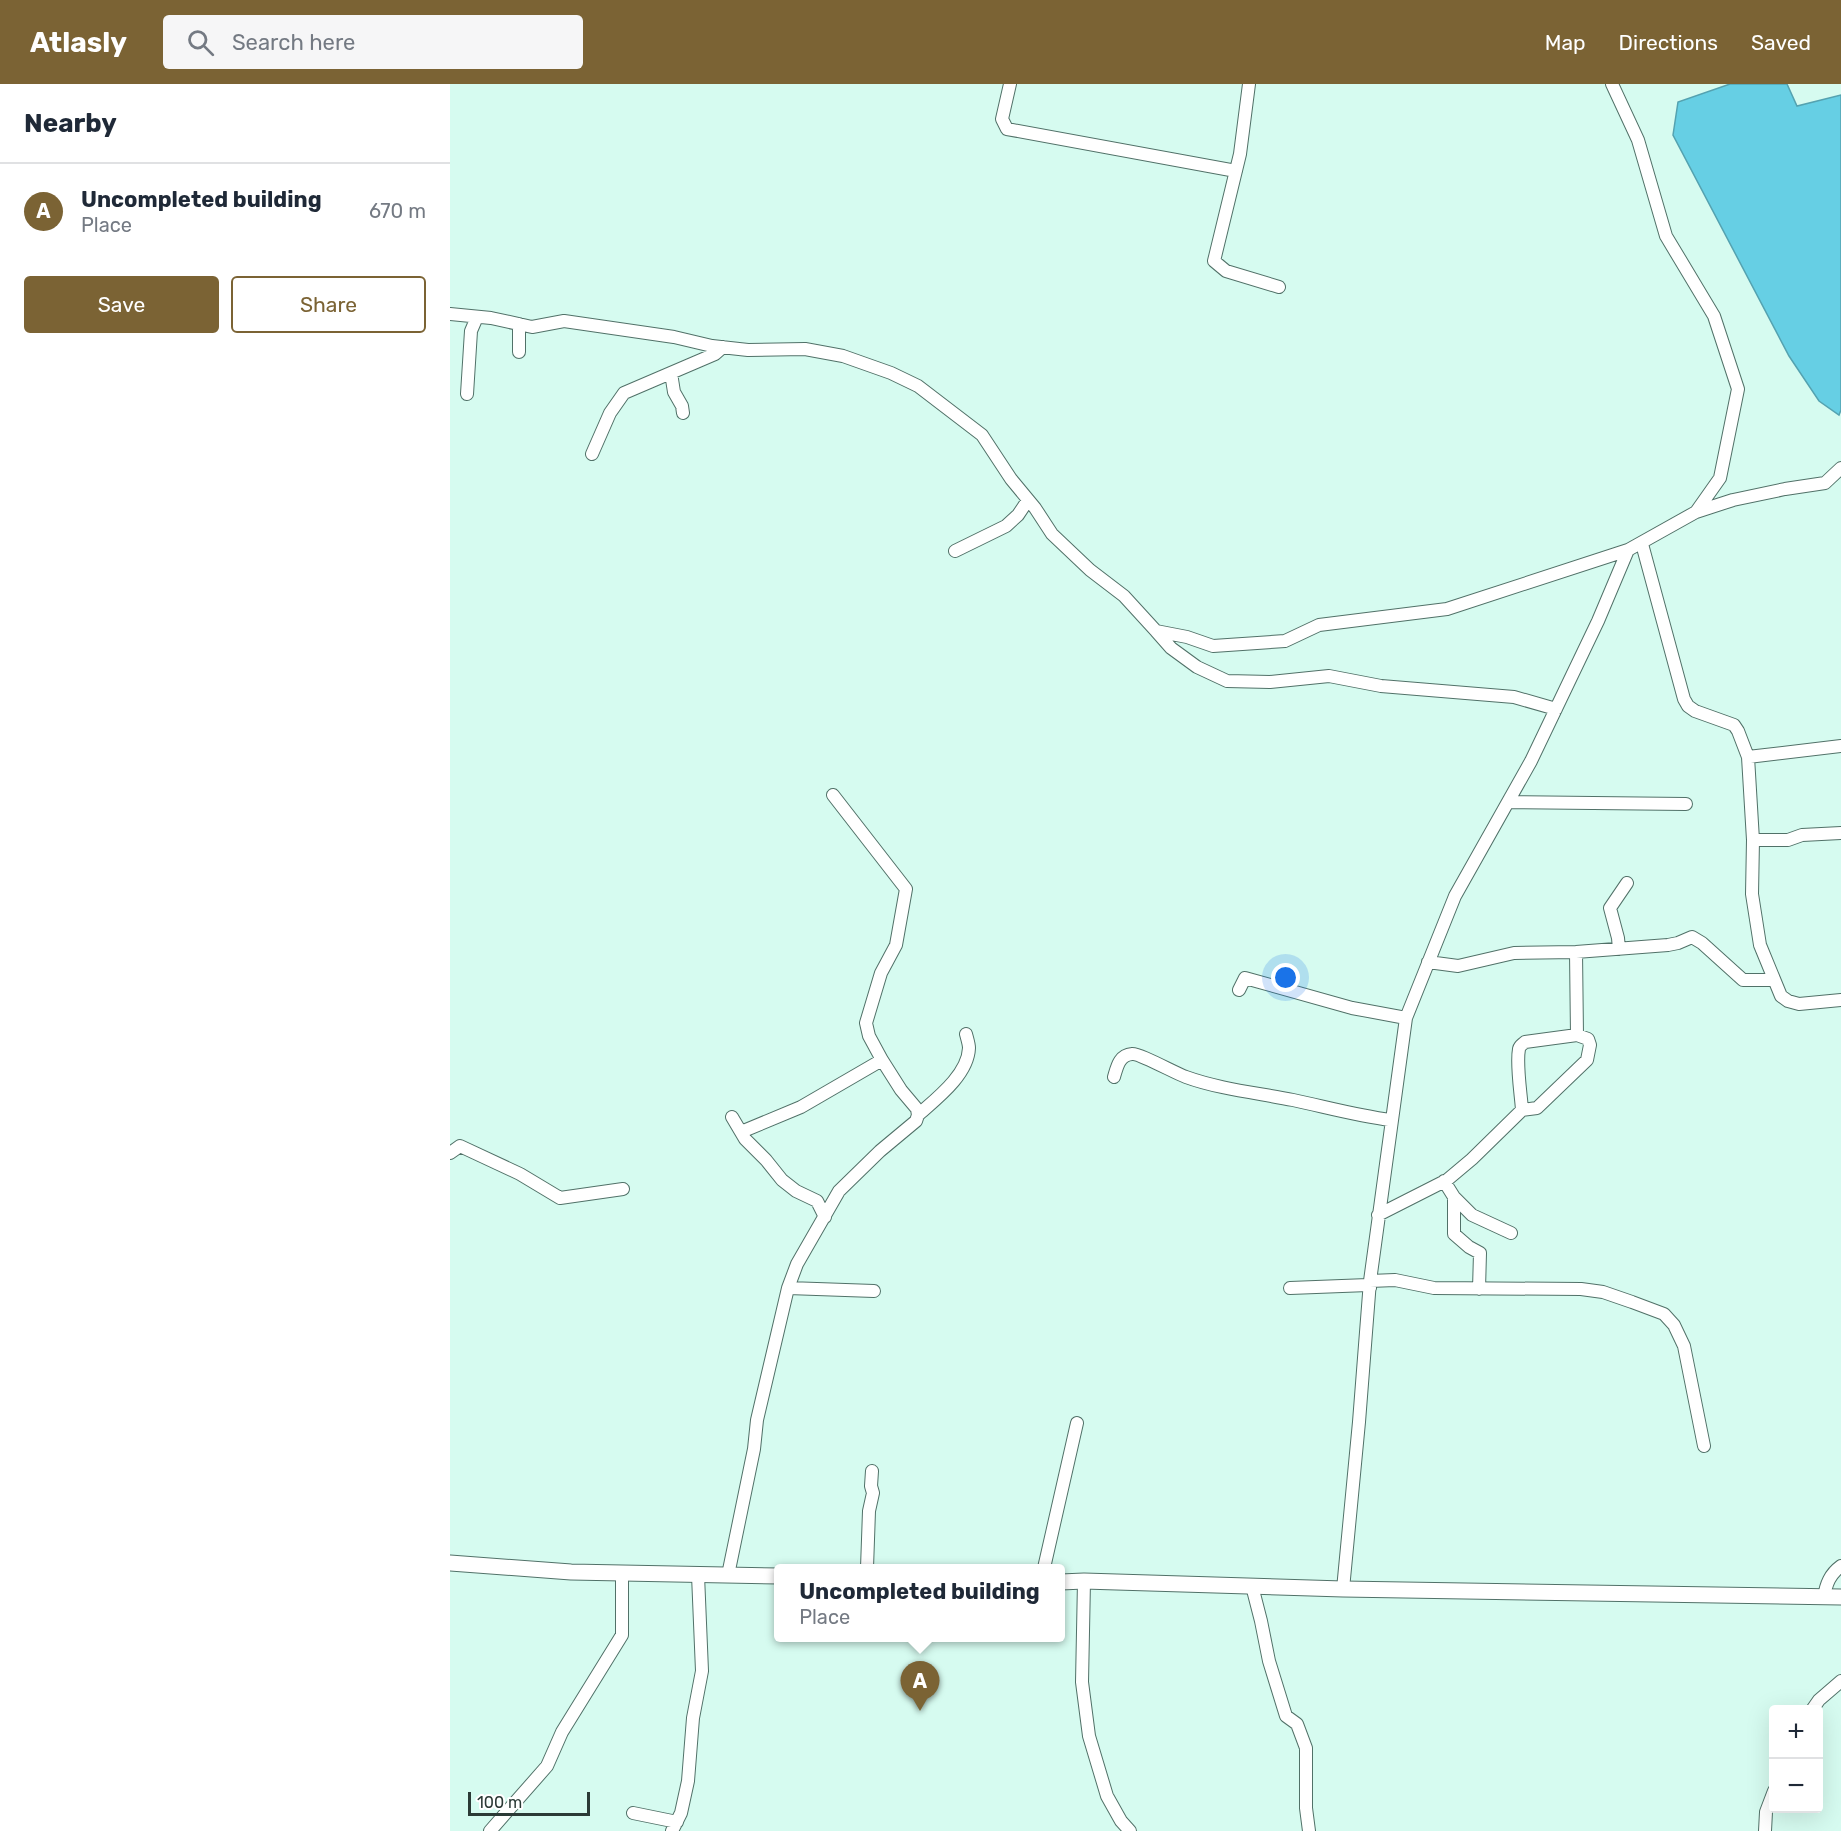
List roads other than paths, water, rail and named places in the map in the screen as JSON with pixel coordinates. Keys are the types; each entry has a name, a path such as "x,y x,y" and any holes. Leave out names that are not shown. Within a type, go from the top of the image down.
{"main road":[{"path":"450,1563 571,1572 774,1576"},
{"path":"1065,1582 1841,1597"}],"street":[{"path":"1010,84 1002,119 1007,129 1236,171"},
{"path":"1246,84 1240,154 1214,261 1226,271 1279,287"},
{"path":"1612,84 1638,140 1666,236 1714,316 1738,389 1720,478 1696,512"},
{"path":"450,314 532,327 564,321 748,350 805,349 843,356 891,373 918,386 982,435 1052,534 1090,570 1124,596 1171,648 1197,667 1227,681 1270,682 1329,676 1381,686 1514,697 1556,709"},
{"path":"467,394 471,331 477,317"},
{"path":"519,324 519,352"},
{"path":"592,454 610,413 624,393 715,354 723,347"},
{"path":"671,374 674,392 682,406 683,413"},
{"path":"1156,631 1187,637 1213,646 1285,641 1319,625 1447,609 1628,550 1696,512 1733,500 1825,483 1841,468"},
{"path":"955,551 1006,526 1018,515 1028,500"},
{"path":"1642,544 1684,699 1695,711 1734,725 1748,757 1753,840 1752,894 1760,945 1773,980 1781,996 1788,1001 1799,1004 1841,1000"},
{"path":"1343,1589 1370,1284 1406,1018 1455,896 1531,761 1598,621 1628,550"},
{"path":"1748,757 1841,746"},
{"path":"728,1575 754,1449 757,1420 789,1288 802,1252 839,1191 880,1151 916,1121 918,1115 917,1109 901,1090 882,1060 869,1036 866,1023 881,973 896,945 906,889 833,795"},
{"path":"1508,802 1686,804"},
{"path":"1753,840 1788,840 1802,835 1841,833"},
{"path":"1619,949 1610,908 1628,883"},
{"path":"1428,962 1458,966 1514,953 1619,949 1678,943 1692,937 1702,943 1743,980 1773,980"},
{"path":"1576,952 1577,1035"},
{"path":"1239,990 1245,978 1352,1008 1406,1018"},
{"path":"918,1115 950,1086 963,1068 969,1048 966,1034"},
{"path":"1378,1215 1444,1181 1472,1160 1522,1110 1537,1108 1587,1060 1590,1045 1588,1039 1577,1035 1522,1044 1519,1049 1519,1075 1522,1110"},
{"path":"1114,1077 1120,1060 1126,1055 1135,1053 1196,1081 1312,1104 1357,1116 1391,1120"},
{"path":"741,1132 801,1107 882,1060"},
{"path":"732,1117 745,1138 782,1180 796,1191 817,1201 825,1217"},
{"path":"450,1153 460,1146 520,1174 560,1198 623,1189"},
{"path":"1444,1181 1454,1197 1472,1215 1511,1233"},
{"path":"1454,1197 1454,1234 1480,1253 1479,1289"},
{"path":"1290,1287 1368,1285 1395,1280 1434,1288 1581,1289 1612,1295 1664,1314 1674,1325 1684,1346 1704,1446"},
{"path":"789,1288 874,1291"},
{"path":"1045,1564 1077,1423"},
{"path":"867,1564 869,1511 873,1493 872,1472"},
{"path":"1824,1597 1826,1584 1841,1566"},
{"path":"490,1831 546,1766 562,1732 622,1635 622,1573"},
{"path":"633,1813 675,1826 681,1813 688,1781 693,1718 702,1671 698,1575"},
{"path":"1084,1581 1082,1682 1089,1736 1107,1796 1121,1821 1131,1831"},
{"path":"1252,1586 1269,1661 1286,1716 1297,1724 1306,1748 1306,1808 1310,1831"},
{"path":"1816,1705 1841,1681"},
{"path":"1765,1831 1769,1803"}],"water":[{"path":"1730,84 1787,84 1797,106 1841,95 1841,410 1839,415 1819,401 1789,356 1673,135 1678,102"}],"place":[{"name":"Uncompleted building","path":"920,1711"}]}
